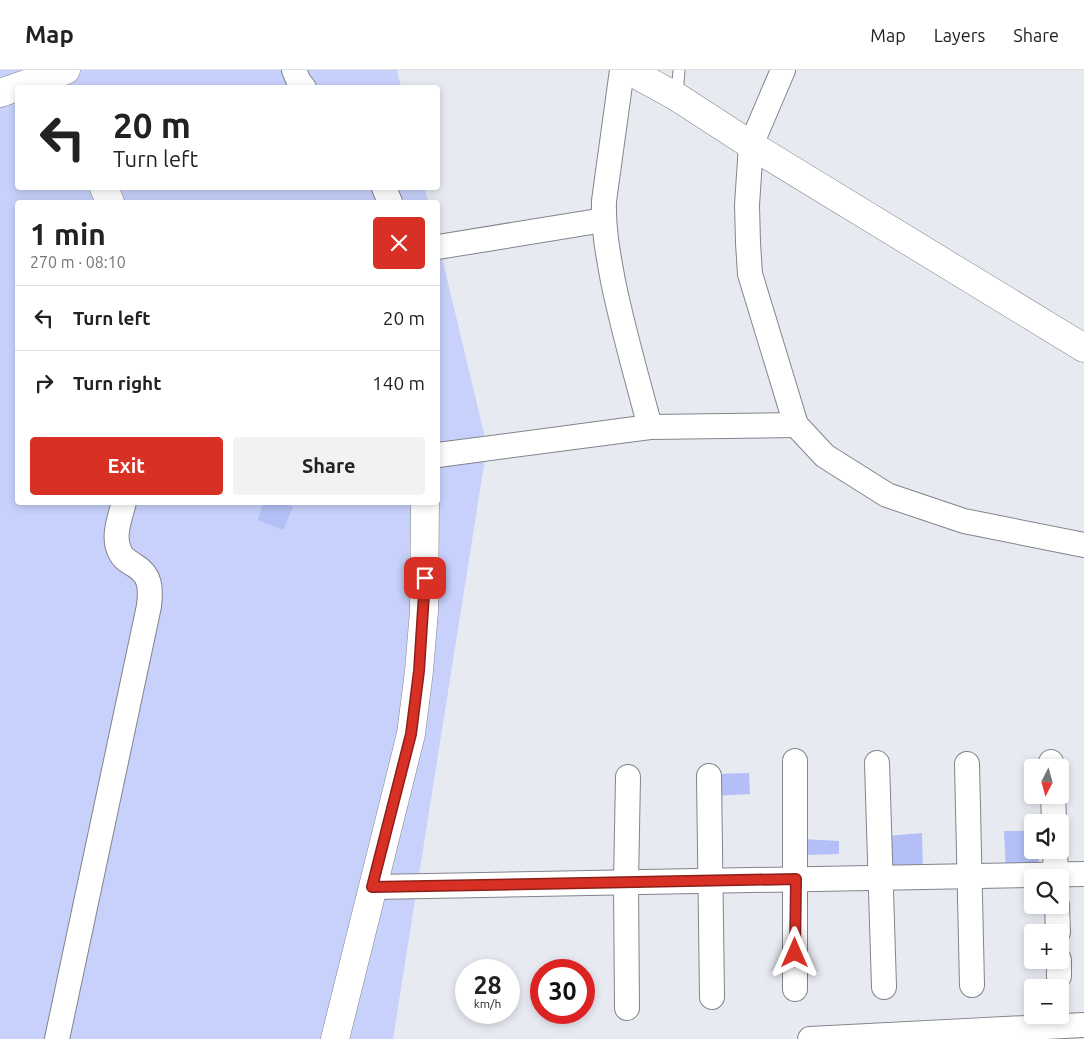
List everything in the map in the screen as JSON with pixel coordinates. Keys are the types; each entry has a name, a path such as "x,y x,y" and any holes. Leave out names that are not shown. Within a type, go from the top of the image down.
{"main road":[{"path":"628,70 677,97 751,145 1084,348"},
{"path":"31,85 59,78"},
{"path":"0,93 15,89"},
{"path":"336,1039 411,734 424,612 425,505"}],"street":[{"path":"294,70 302,85"},
{"path":"622,70 604,201 604,220 621,318 650,427"},
{"path":"783,70 751,145 747,205 750,274 796,425 825,456 887,495 964,521 1084,545"},
{"path":"440,247 604,220"},
{"path":"440,454 650,427 796,425"},
{"path":"57,1039 149,606 149,583 146,574 125,560 119,551 117,539 123,505"},
{"path":"795,761 795,989"},
{"path":"877,763 884,987"},
{"path":"967,764 972,985"},
{"path":"709,776 712,997"},
{"path":"628,777 626,883 628,1008"},
{"path":"1069,875 1084,874"},
{"path":"372,887 1024,876"},
{"path":"824,1039 1003,1034 1084,1025"}],"lane":[{"path":"677,97 679,70"}],"shaded area":[{"path":"0,70 397,70 401,85 15,85 15,190 425,190 428,200 15,200 15,505 440,505 440,249 487,446 393,1039 0,1039"}],"building":[{"path":"262,505 289,505 293,507 283,530 258,520"},
{"path":"749,773 750,794 715,796 713,774"},
{"path":"1004,831 1024,831 1024,859 1039,859 1038,869 1006,870"},
{"path":"922,833 923,874 890,875 887,836"},
{"path":"802,839 839,841 839,854 804,855"}],"route":[{"path":"425,578 419,671 411,734 400,784 372,887 677,883 796,879 795,953"}]}
